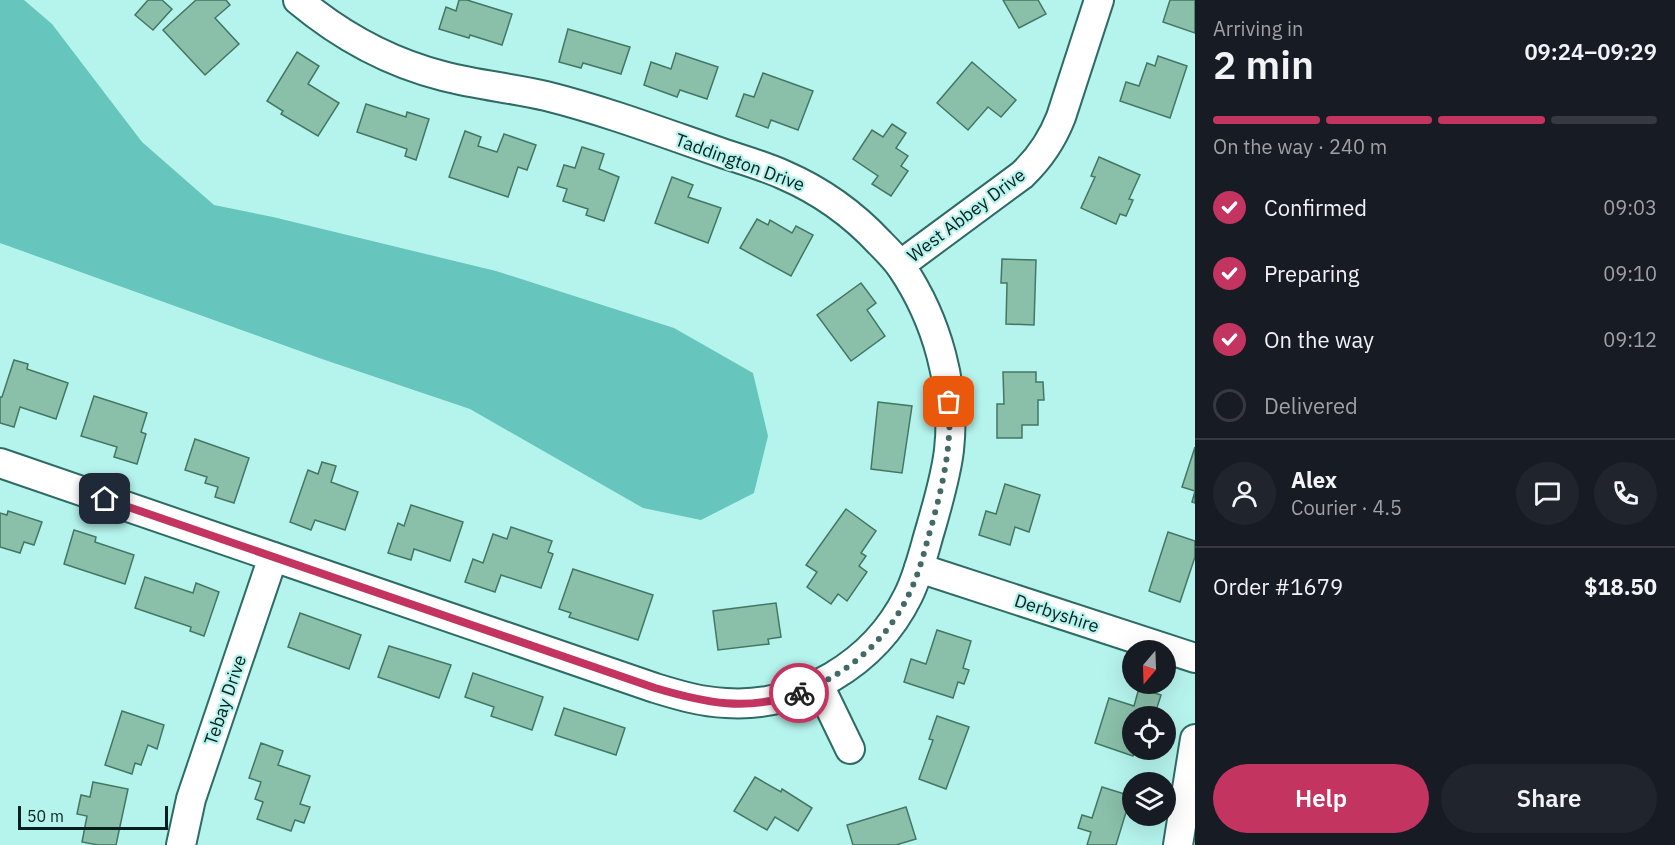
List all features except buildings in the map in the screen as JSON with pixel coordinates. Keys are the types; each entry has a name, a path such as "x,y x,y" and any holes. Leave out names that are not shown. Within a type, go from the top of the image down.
{"street":[{"name":"Taddington Drive","path":"0,463 655,688 693,699 756,704 787,697 819,685 845,669 878,641 895,619 905,602 919,568 939,499 949,450 950,421 947,383 933,328 900,265 866,227 816,190 783,174 594,109 444,76 400,63 350,38 298,0"},
{"name":"West Abbey Drive","path":"900,265 1022,175 1045,149 1061,117 1099,0"},
{"name":"Tebay Drive","path":"181,845 191,799 273,557"},
{"name":"Derbyshire","path":"919,568 1195,658"},
{"path":"819,685 850,749"},
{"path":"1178,845 1195,739"}],"water":[{"path":"0,0 24,0 52,24 142,142 214,205 496,271 674,328 753,373 768,436 754,493 701,520 643,508 470,409 322,359 0,243"}],"way so far":[{"path":"799,693 819,685 845,669 878,641 895,619 909,594 939,499 949,450 949,402"}],"route":[{"path":"105,499 655,688 693,699 756,704 799,693"}]}
